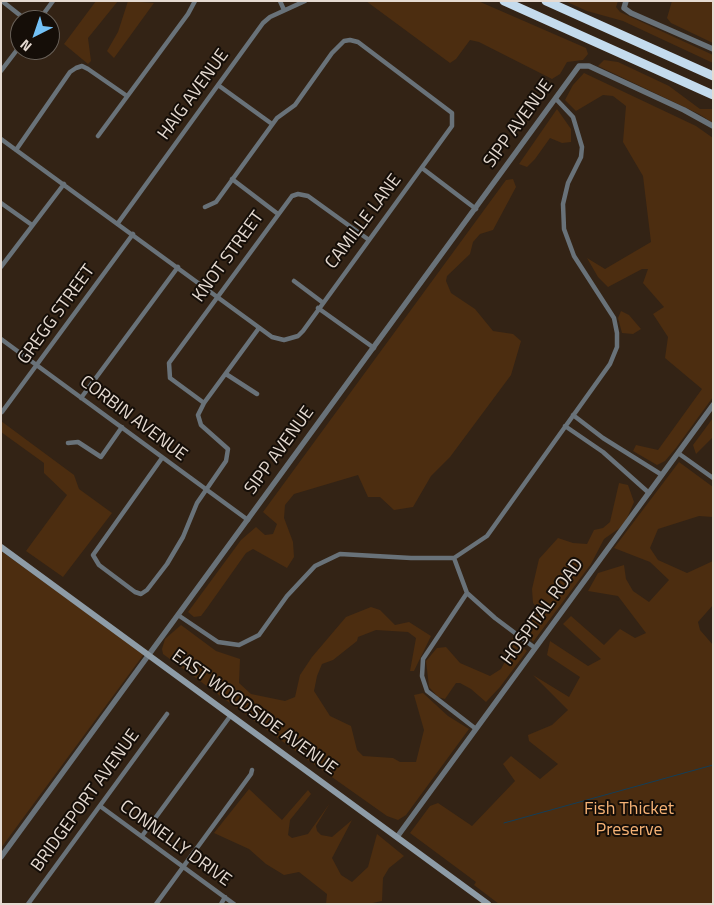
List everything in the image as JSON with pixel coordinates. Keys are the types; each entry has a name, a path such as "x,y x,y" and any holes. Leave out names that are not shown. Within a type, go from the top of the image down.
{"highway":[{"path":"504,1 713,96"},
{"path":"546,1 713,76"}],"main road":[{"name":"EAST WOODSIDE AVENUE","path":"1,547 488,904"}],"street":[{"path":"2,1 13,10"},
{"path":"98,136 195,1"},
{"path":"280,1 284,10"},
{"name":"HAIG AVENUE","path":"118,223 263,23 270,17 305,1"},
{"path":"625,4 631,13 713,49"},
{"name":"CAMILLE LANE","path":"1,139 272,337 291,339 303,331 322,302 452,126 452,113 354,40 344,41 295,106 277,118 272,124 216,202 205,206"},
{"path":"1,71 10,59"},
{"name":"SIPP AVENUE","path":"1,857 578,68 584,65 684,110 713,126"},
{"path":"16,150 70,72 76,68 82,66 88,69 127,96"},
{"path":"218,85 272,124"},
{"path":"178,615 218,642 239,645 259,635 287,597 315,566 340,554 454,558 486,536 610,364 617,347 614,318 574,256 564,229 564,204 568,183 579,162 582,147 573,117 556,99"},
{"path":"422,168 476,209"},
{"path":"232,179 278,214"},
{"path":"1,267 64,184"},
{"name":"KNOT STREET","path":"204,403 173,382 168,368 169,363 292,196 304,194 369,240"},
{"path":"1,203 32,225"},
{"name":"GREGG STREET","path":"2,412 133,234"},
{"path":"82,398 178,267"},
{"path":"294,281 322,302"},
{"path":"318,308 374,348"},
{"path":"162,458 93,555 96,562 135,592 141,594 147,590 167,564 183,537 196,503 228,456 225,444 205,429 199,421 198,415 204,403 259,328"},
{"name":"CORBIN AVENUE","path":"1,339 248,520"},
{"path":"226,374 256,394"},
{"name":"HOSPITAL ROAD","path":"397,837 713,405"},
{"path":"573,415 603,438 662,475"},
{"path":"565,426 603,452 649,493"},
{"path":"68,443 78,442 101,458 122,427"},
{"path":"678,452 713,478"},
{"path":"454,558 468,593 495,618 535,648"},
{"path":"468,593 423,659 422,676 427,691 476,729"},
{"name":"BRIDGEPORT AVENUE","path":"28,904 167,714"},
{"path":"142,836 231,715"},
{"path":"156,904 251,774 252,770"},
{"name":"CONNELLY DRIVE","path":"100,806 234,904"},
{"path":"221,904 226,897"}],"green space":[{"path":"96,1 118,1 88,38 91,61 88,64 64,44"},
{"path":"128,1 154,3 114,58 107,51 118,32"},
{"path":"366,1 478,1 586,48 588,54 583,60 567,62 560,74 552,79 479,42 470,40 456,59 450,63"},
{"path":"565,1 618,1 616,7 620,12 713,55 713,63 623,21 587,11"},
{"path":"672,1 713,1 713,43 671,23 667,18"},
{"path":"604,60 618,62 669,86 700,109 713,109 713,123 699,114 598,66"},
{"path":"584,73 696,126 713,138 713,397 676,448 665,461 657,465 633,451 636,445 658,450 702,389 665,358 668,337 653,314 664,307 643,283 648,269 642,269 608,287 598,277 587,258 605,269 651,242 643,176 623,142 626,106 613,96 603,95 576,111 565,100 573,85"},
{"path":"557,109 571,129 571,142 562,143 550,138 527,167 519,164"},
{"path":"513,179 516,187 493,230 480,234 473,242 470,254 447,276 446,281 451,293 475,309 493,331 513,334 521,341 511,375 450,457 431,476 413,507 394,510 380,497 368,497 358,475 294,494 285,505 284,518 293,542 294,557 287,568 253,549 246,553 201,616 194,617 188,612 241,540 256,527 265,535 273,534 277,524 263,512 506,180"},
{"path":"621,311 629,315 641,329 633,334 622,333 618,318"},
{"path":"713,418 713,437 696,454 693,445"},
{"path":"1,421 74,475 79,489 112,513 63,577 26,551 67,495 44,473 44,463 1,432"},
{"name":"Fish Thicket Preserve","path":"679,462 713,487 713,517 699,516 658,529 650,548 658,560 687,573 713,561 713,605 698,622 700,630 713,645 713,904 499,904 474,885 476,882 410,833 430,806 438,803 472,826 515,781 503,764 511,756 540,779 558,764 529,741 528,735 552,725 568,710 533,675 569,697 580,677 547,655 550,641 588,666 601,659 563,624 571,616 604,645 620,629 635,638 646,633 618,596 588,591 598,573 624,565 626,579 633,591 649,602 669,580 650,562 614,548"},
{"path":"619,483 628,485 634,502 624,525 604,539 591,564 533,642 526,629 539,610 533,603 532,589 539,559 558,538 573,543 587,544 594,530 603,528 610,522"},
{"path":"1,551 144,654 1,848"},
{"path":"371,607 380,610 395,625 409,622 431,636 414,671 410,671 416,638 408,632 376,630 358,637 357,641 333,660 322,664 314,691 330,716 351,726 357,750 363,756 393,758 400,762 416,762 424,730 414,695 423,693 448,716 469,729 406,815 398,820 387,816 312,763 163,654 162,649 165,639 181,625 216,651 240,659 239,683 251,694 285,701 295,697 300,675 312,657 346,617"},
{"path":"512,638 527,651 500,687 486,702 471,689 460,683 456,683 445,699 438,697 429,687 426,661 437,648 446,647 460,663 490,676 501,669 511,650"},
{"path":"249,789 282,820 308,790 311,794 290,820 288,835 292,838 308,834 330,803 316,826 317,831 321,835 332,837 352,820 332,858 341,875 352,882 368,867 377,834 404,856 389,868 383,878 382,901 368,904 326,904 327,894 299,872 284,875 266,864 249,849 214,833"}],"waterway":[{"path":"504,823 713,765"}]}
